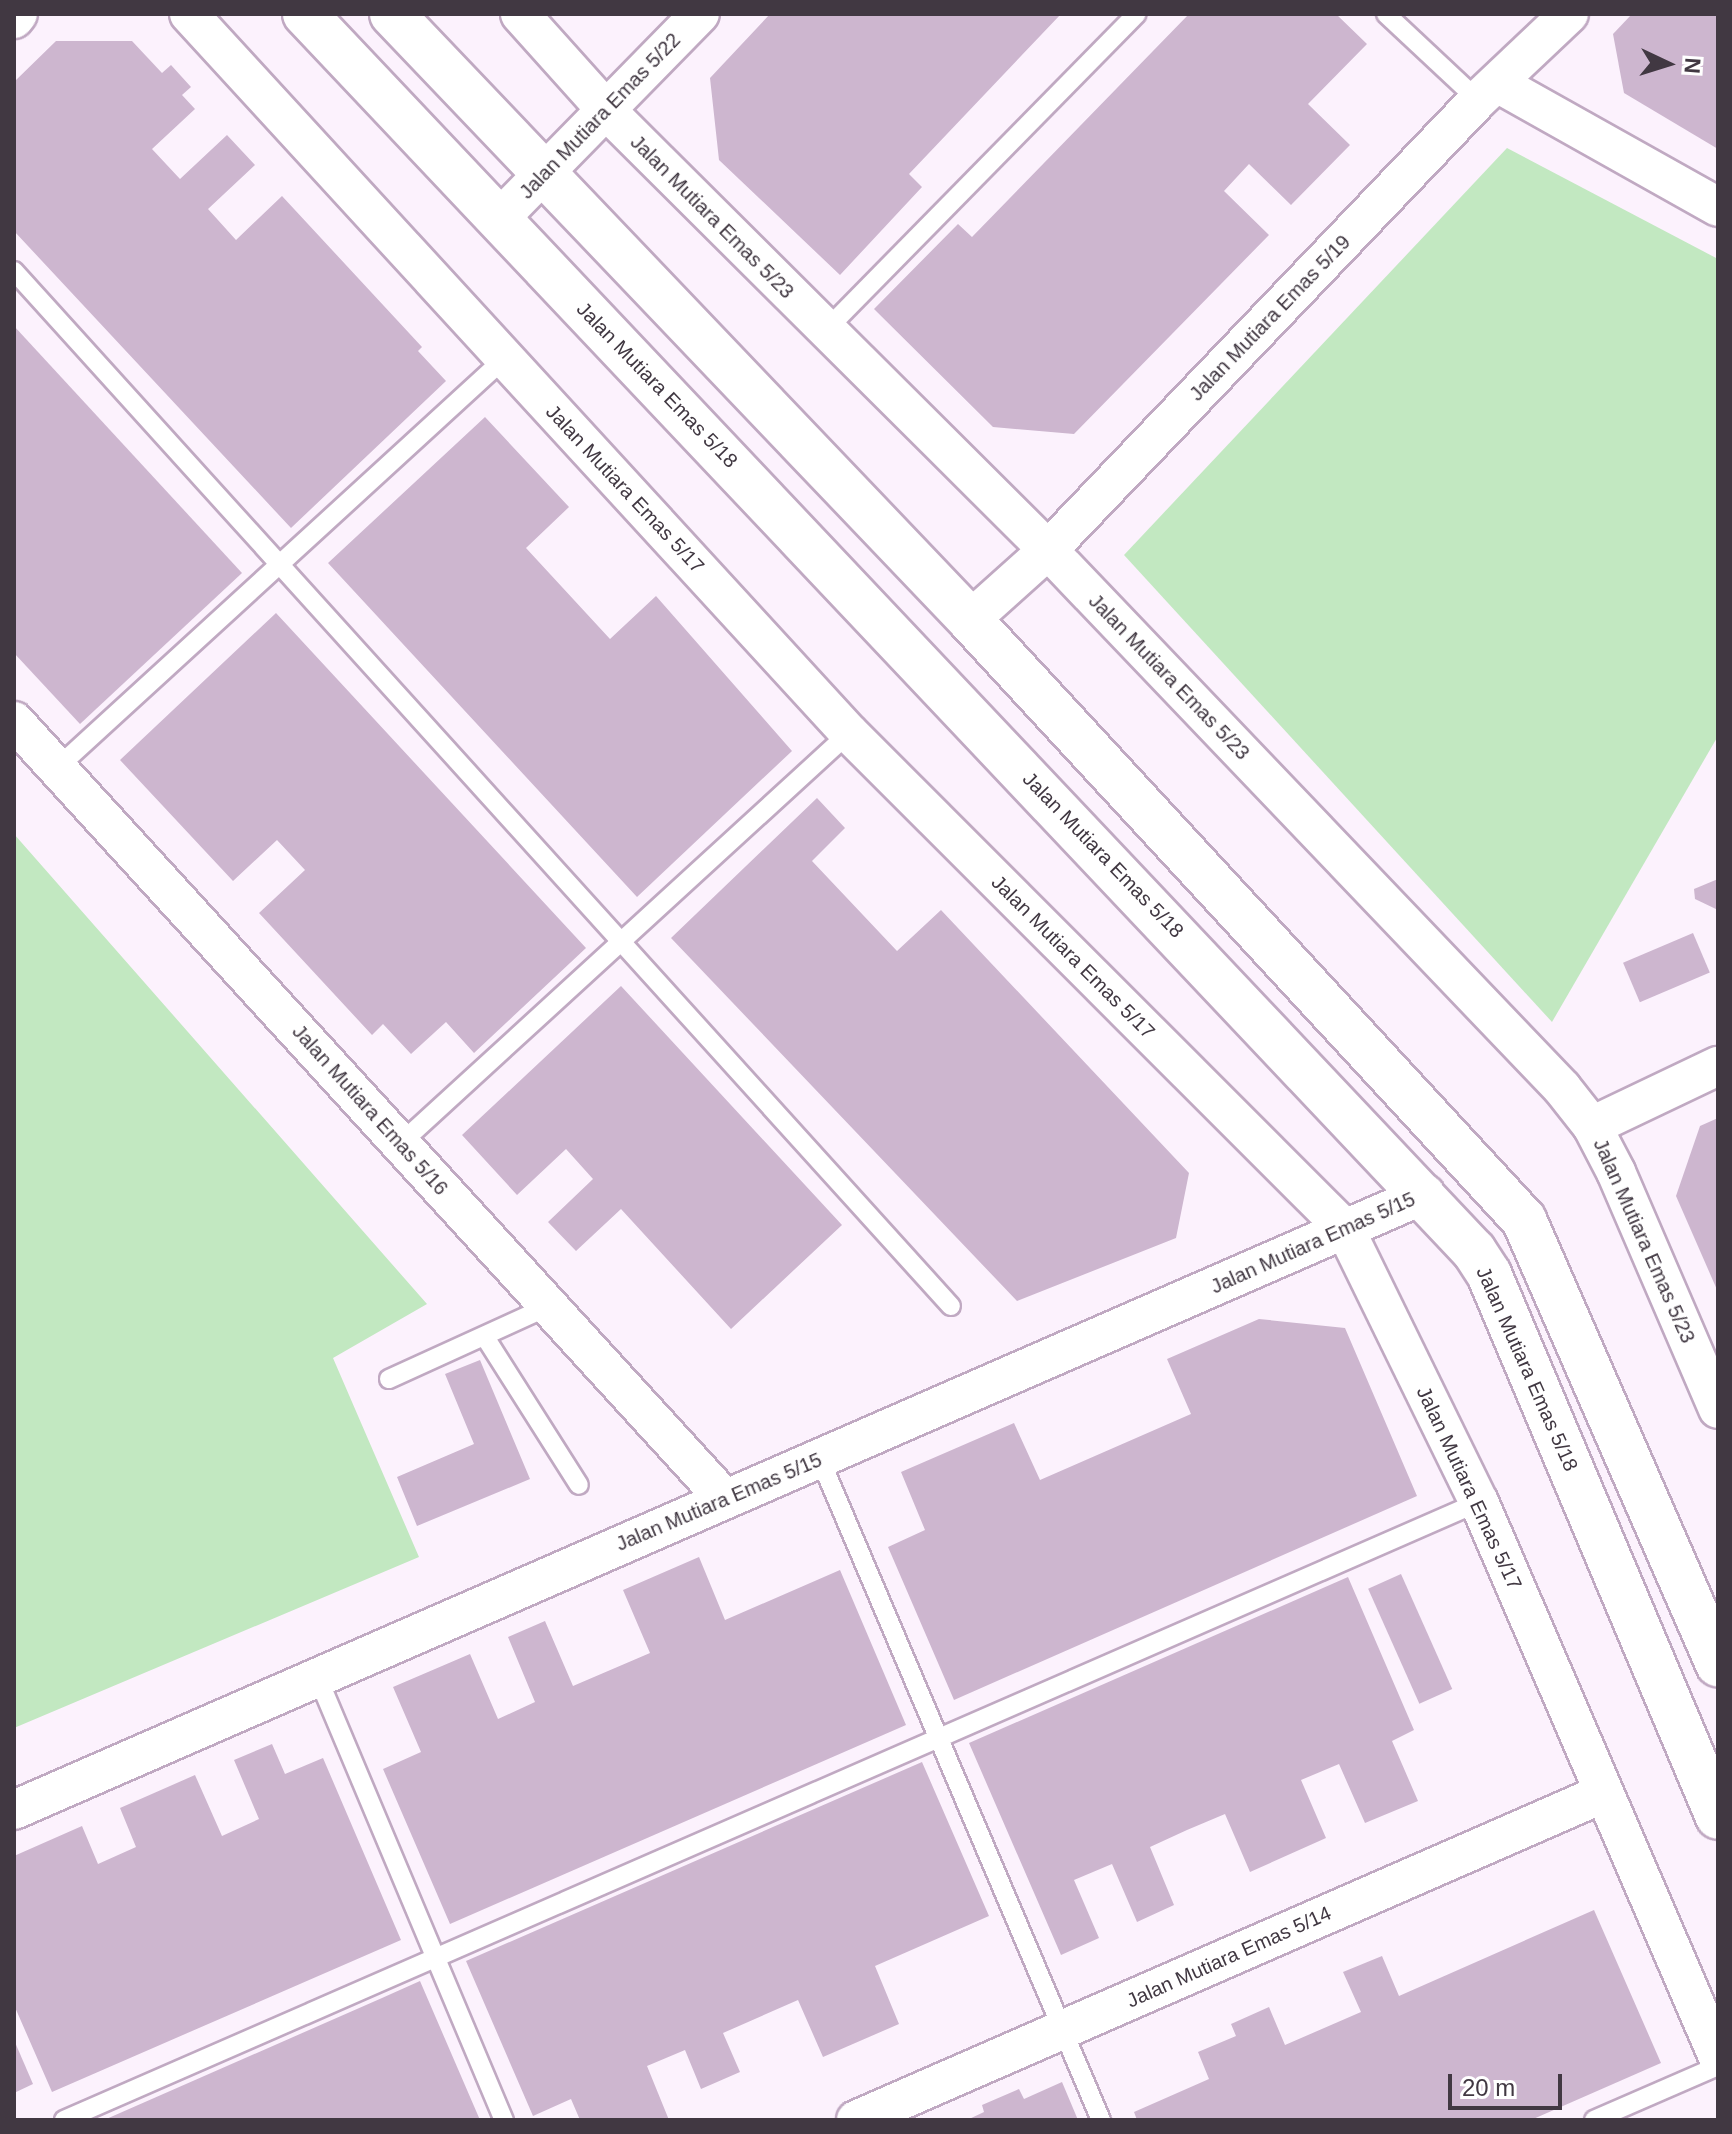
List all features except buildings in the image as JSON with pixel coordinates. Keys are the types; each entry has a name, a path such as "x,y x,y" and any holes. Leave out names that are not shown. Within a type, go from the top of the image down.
{"street":[{"path":"14,19 18,14"},
{"name":"Jalan Mutiara Emas 5/17","path":"189,14 849,733 1345,1229 1479,1502 1602,1794 1718,2057"},
{"name":"Jalan Mutiara Emas 5/18","path":"305,14 1425,1194 1489,1274 1706,1754 1718,1817"},
{"path":"392,14 542,175 970,620 1524,1220 1718,1665"},
{"name":"Jalan Mutiara Emas 5/23","path":"520,14 606,110 1048,550 1562,1088 1592,1126 1716,1398"},
{"name":"Jalan Mutiara Emas 5/22","path":"499,219 700,14"},
{"name":"Jalan Mutiara Emas 5/19","path":"970,620 1048,550 1488,92 1569,14"},
{"path":"1488,92 1718,207"},
{"name":"Jalan Mutiara Emas 5/16","path":"14,721 725,1499"},
{"path":"1592,1126 1718,1066"},
{"name":"Jalan Mutiara Emas 5/15","path":"14,1810 1425,1194"},
{"name":"Jalan Mutiara Emas 5/14","path":"856,2120 1602,1794"}],"lane":[{"path":"826,330 1137,14"},
{"path":"1386,14 1488,92"},
{"path":"14,271 951,1306"},
{"path":"57,768 505,358"},
{"path":"401,1143 849,733"},
{"path":"389,1379 549,1306"},
{"path":"485,1337 579,1485"},
{"path":"820,1459 1101,2120"},
{"path":"64,2120 1479,1502"},
{"path":"318,1678 504,2120"},
{"path":"1594,2120 1718,2066"}],"green space":[{"path":"1507,148 1718,259 1718,736 1552,1022 1124,555"},
{"path":"14,834 427,1304 333,1358 419,1557 14,1728"}]}
